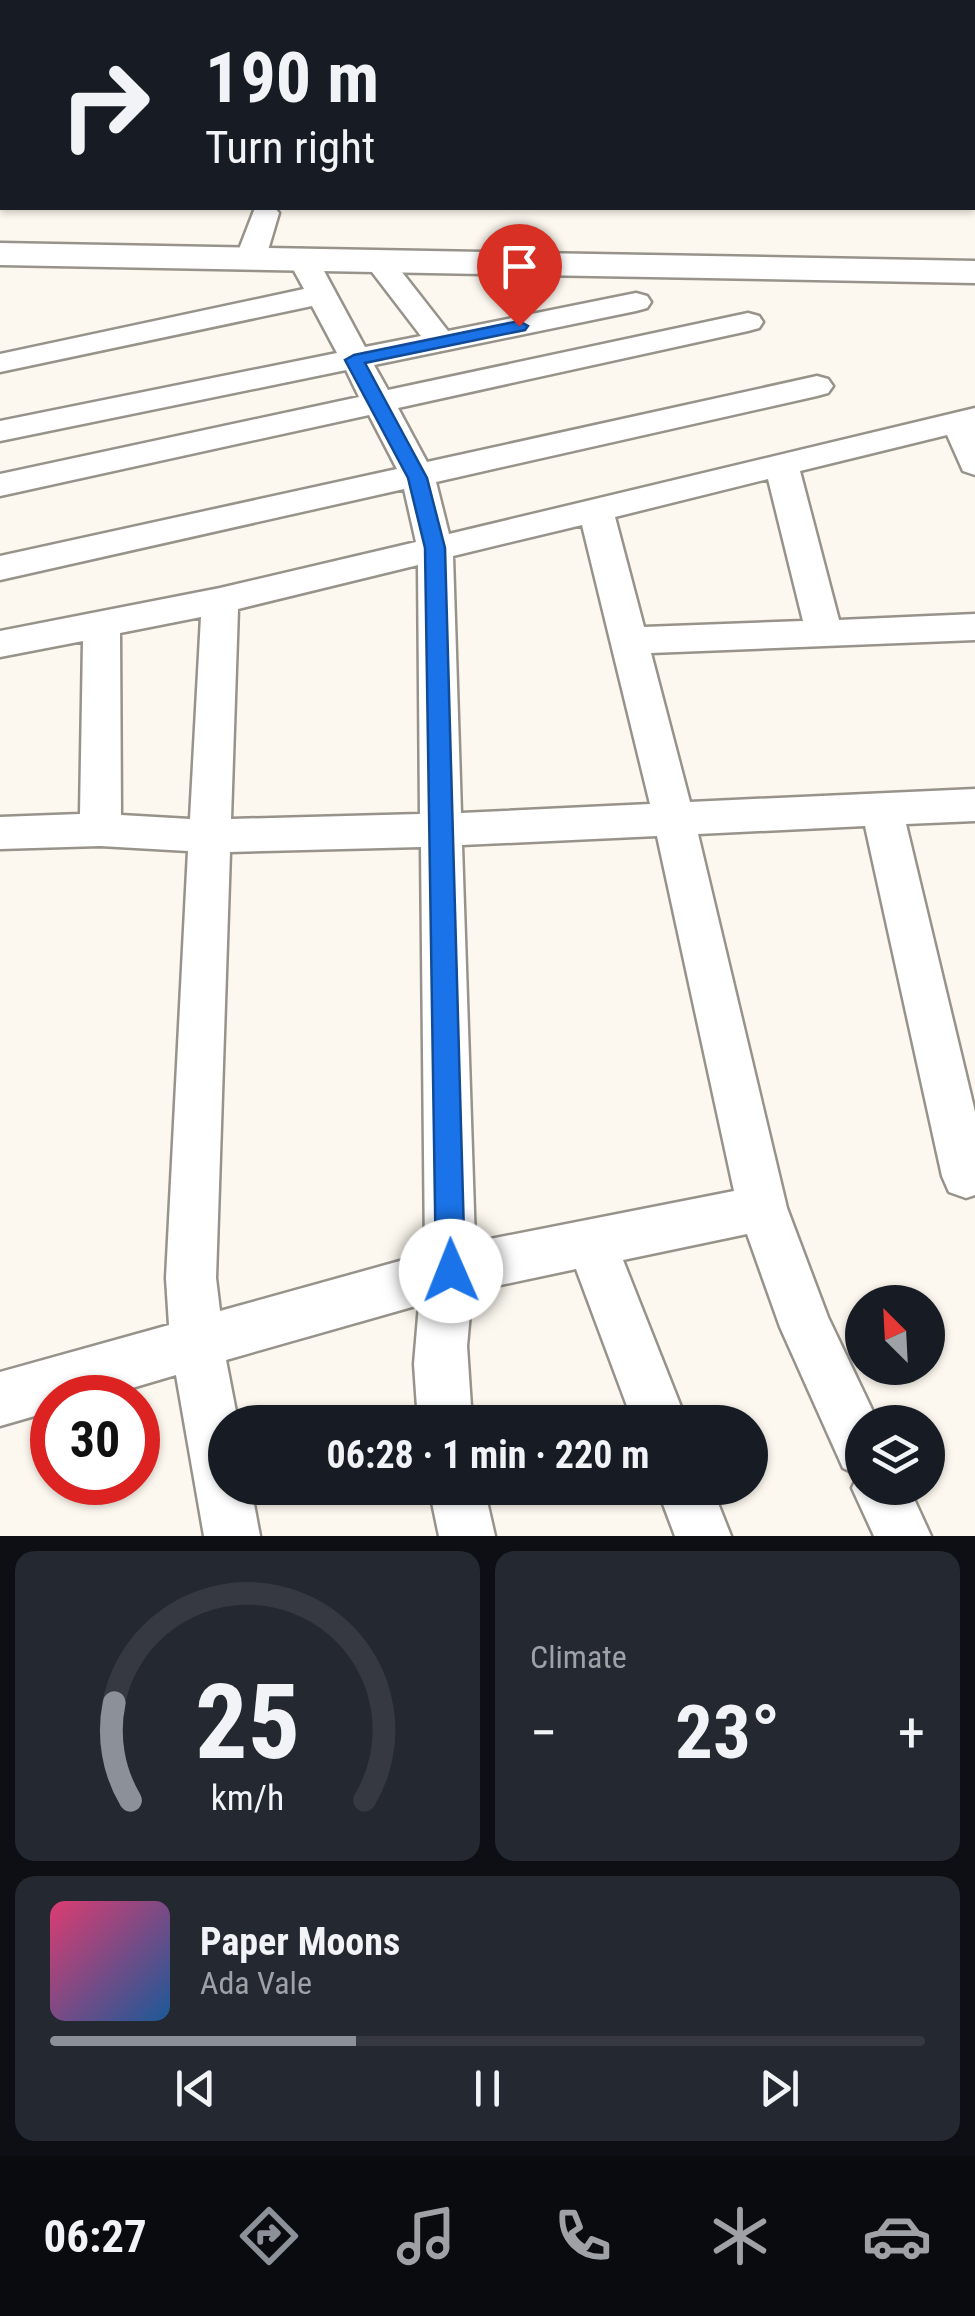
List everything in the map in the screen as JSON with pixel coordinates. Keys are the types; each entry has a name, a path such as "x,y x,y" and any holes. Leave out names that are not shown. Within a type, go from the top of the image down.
{"street":[{"path":"251,257 265,213"},
{"path":"0,254 975,272"},
{"path":"302,258 418,478 435,548 451,1271 440,1319 438,1368 443,1405"},
{"path":"376,260 441,342"},
{"path":"0,363 320,295"},
{"path":"0,432 636,302"},
{"path":"0,485 748,322"},
{"path":"0,568 418,478 817,386"},
{"path":"0,644 220,602 966,420 975,464"},
{"path":"782,462 824,632"},
{"path":"595,508 674,818 762,1208 806,1328 845,1412"},
{"path":"220,602 190,1278 197,1345 232,1536"},
{"path":"100,830 102,624"},
{"path":"630,641 975,627"},
{"path":"0,833 100,830 212,836 440,830 975,805"},
{"path":"882,808 966,1176"},
{"path":"0,1399 451,1271 762,1208"},
{"path":"591,1243 653,1405"},
{"path":"461,1505 467,1536"},
{"path":"691,1505 703,1536"},
{"path":"888,1505 902,1536"}],"route":[{"path":"451,1271 435,548 418,478 354,360 519,326"}]}
